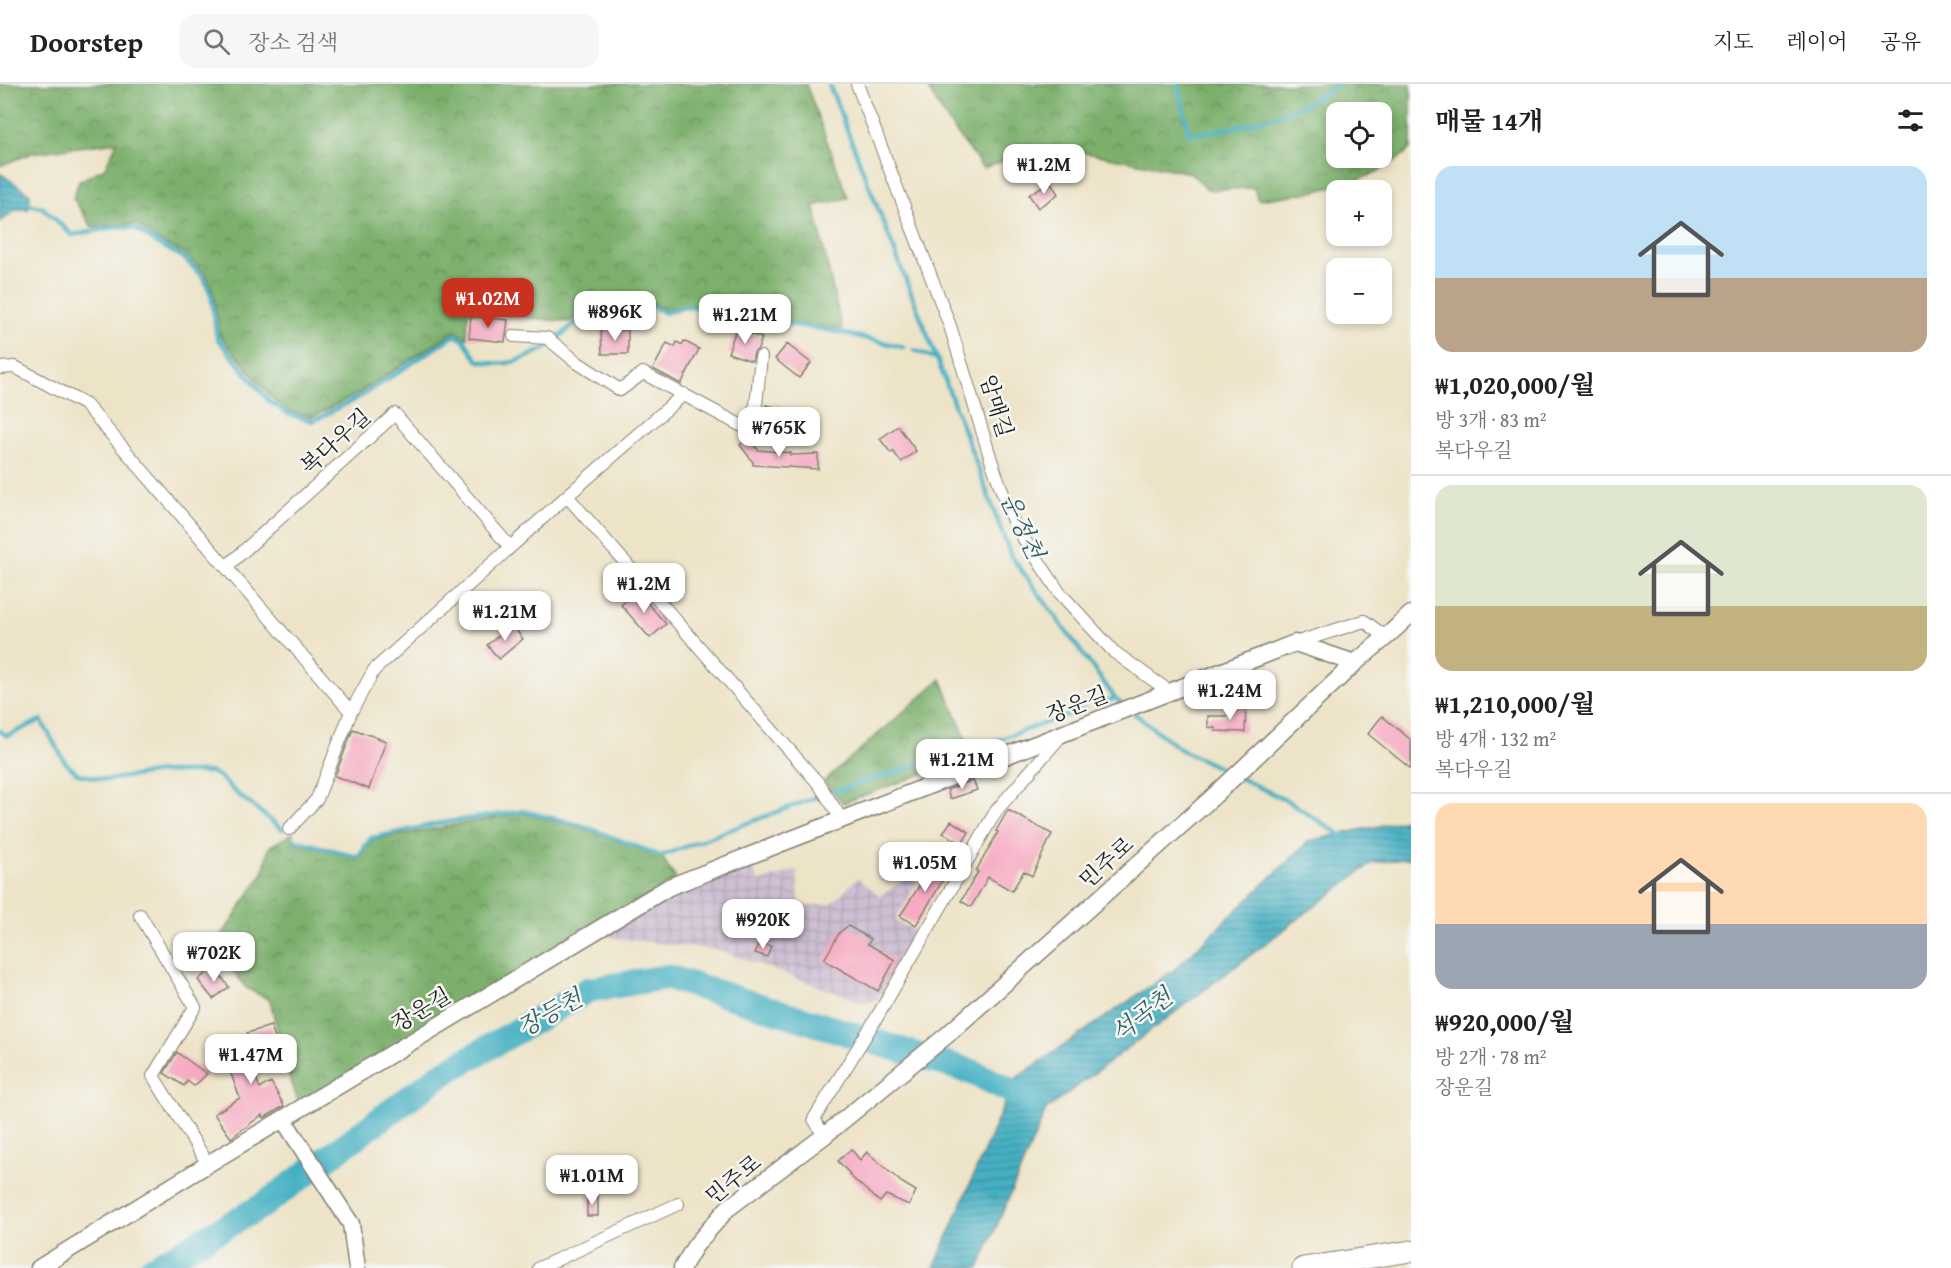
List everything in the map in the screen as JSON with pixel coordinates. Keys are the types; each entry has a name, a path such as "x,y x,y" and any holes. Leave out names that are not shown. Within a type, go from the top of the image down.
{"highway":[{"path":"1303,1268 1411,1251"}],"street":[{"name":"암매길","path":"857,84 950,326 992,463 1014,524 1059,592 1114,652 1162,695"},
{"path":"514,336 547,338 578,363 620,390 643,373 740,425 749,422 756,405 761,357"},
{"path":"0,368 15,367 86,405 351,711"},
{"path":"289,829 317,799 351,711 375,670 567,495 684,394"},
{"name":"복다우길","path":"226,567 395,414 510,547"},
{"path":"567,495 819,784 842,820"},
{"name":"민주로","path":"682,1268 695,1246 727,1209 824,1136 946,1036 1215,795 1354,663 1411,614"},
{"name":"장운길","path":"39,1268 669,887 1295,643 1364,621 1386,637"},
{"path":"1295,643 1354,663"},
{"path":"824,1136 814,1119 877,1017 996,811 1063,734"},
{"path":"140,915 195,1007 153,1076 208,1164"},
{"path":"283,1119 351,1224 357,1268"},
{"path":"539,1268 678,1204"}],"shaded area":[{"path":"751,864 759,882 797,870 799,907 831,904 858,878 880,896 915,872 916,885 895,920 914,931 877,1000 862,1002 719,950 607,937 608,930 674,894"}],"green space":[{"path":"0,84 806,84 848,198 814,206 842,329 776,320 709,306 666,310 639,297 604,295 570,322 468,312 467,338 455,331 361,392 312,417 289,411 272,398 220,336 214,295 207,276 185,254 159,241 136,224 92,227 73,198 79,181 105,168 117,142 32,153 0,166"},
{"path":"925,84 1411,84 1411,148 1392,163 1392,102 1326,102 1326,168 1383,168 1356,180 1326,180 1326,189 1299,194 1258,200 1254,188 1208,190 1191,173 1076,151 1072,168 1052,169 1035,150 983,168 949,123"},
{"path":"941,679 973,755 843,803 824,781"},
{"path":"522,813 580,827 662,857 676,879 299,1103 288,1074 270,1000 246,988 215,946 263,873 269,847 293,833 293,842 359,858 372,840"}],"water":[{"path":"0,173 30,194 29,209 17,209 0,222"},
{"name":"석곡천","path":"1411,819 1411,858 1372,863 1046,1110 979,1268 934,1268 1015,1079 1175,969 1309,841"}],"building":[{"path":"1050,181 1058,194 1038,208 1029,195"},
{"path":"471,316 508,320 505,342 469,338"},
{"path":"736,329 762,338 752,361 728,353"},
{"path":"601,330 628,330 628,354 602,354"},
{"path":"684,341 699,349 681,384 653,369 667,343 675,347 677,342 682,345"},
{"path":"787,344 811,363 799,378 775,359"},
{"path":"766,405 803,413 800,427 774,421 773,425 762,423"},
{"path":"898,426 916,451 901,462 880,439"},
{"path":"748,438 758,450 791,453 790,455 818,454 818,469 753,465 740,445"},
{"path":"637,591 666,624 650,638 621,605"},
{"path":"512,625 523,639 499,659 487,645"},
{"path":"1232,706 1246,706 1245,732 1215,731 1215,728 1208,727 1208,716 1231,716"},
{"path":"1382,716 1411,740 1411,769 1368,734"},
{"path":"353,729 386,741 369,789 335,776"},
{"path":"973,780 977,790 950,799 947,790"},
{"path":"1008,810 1052,834 1032,876 1024,871 1012,891 988,877 971,907 961,901"},
{"path":"951,821 969,832 962,844 943,833"},
{"path":"935,861 949,870 916,925 900,916"},
{"path":"848,926 871,939 868,944 895,960 878,991 824,960 840,932"},
{"path":"759,942 771,946 767,957 755,953"},
{"path":"214,967 229,987 213,999 198,980"},
{"path":"271,1026 281,1056 251,1065 260,1088 271,1082 284,1106 264,1118 262,1115 231,1138 214,1114 240,1098 226,1061 253,1051 247,1033"},
{"path":"177,1052 207,1074 194,1086 187,1081 184,1086 164,1073"},
{"path":"851,1149 860,1160 867,1152 901,1182 916,1191 909,1205 886,1195 880,1202 849,1175 838,1161"},
{"path":"587,1195 598,1196 598,1216 587,1216"}],"waterway":[{"name":"운정천","path":"829,84 937,359 1011,556 1115,698 1124,705"},
{"path":"1178,84 1189,134 1227,129 1287,112 1338,84"},
{"path":"23,202 43,208 72,235 117,227 135,228 158,244 183,257 204,278 211,295 217,338 269,401 288,414 313,421 363,395 455,335 464,340 477,360 488,363 514,362 548,347"},
{"path":"558,338 604,298 638,299 665,313 684,307 713,308 903,347"},
{"path":"914,350 937,359"},
{"path":"1106,702 1115,698"},
{"path":"835,791 936,759 949,748 989,743 1085,709"},
{"name":"운정천","path":"1130,710 1180,749 1232,774"},
{"path":"0,731 7,736 41,720 65,762 78,774 106,780 160,772 210,772 219,776 235,792 282,829"},
{"name":"운정천","path":"1240,778 1288,801 1344,837"},
{"path":"295,840 358,857 371,838 441,823 523,811 581,825 661,856 819,796"},
{"name":"장등천","path":"152,1268 262,1206 439,1076 588,990 667,977 972,1072 1032,1101"}]}
